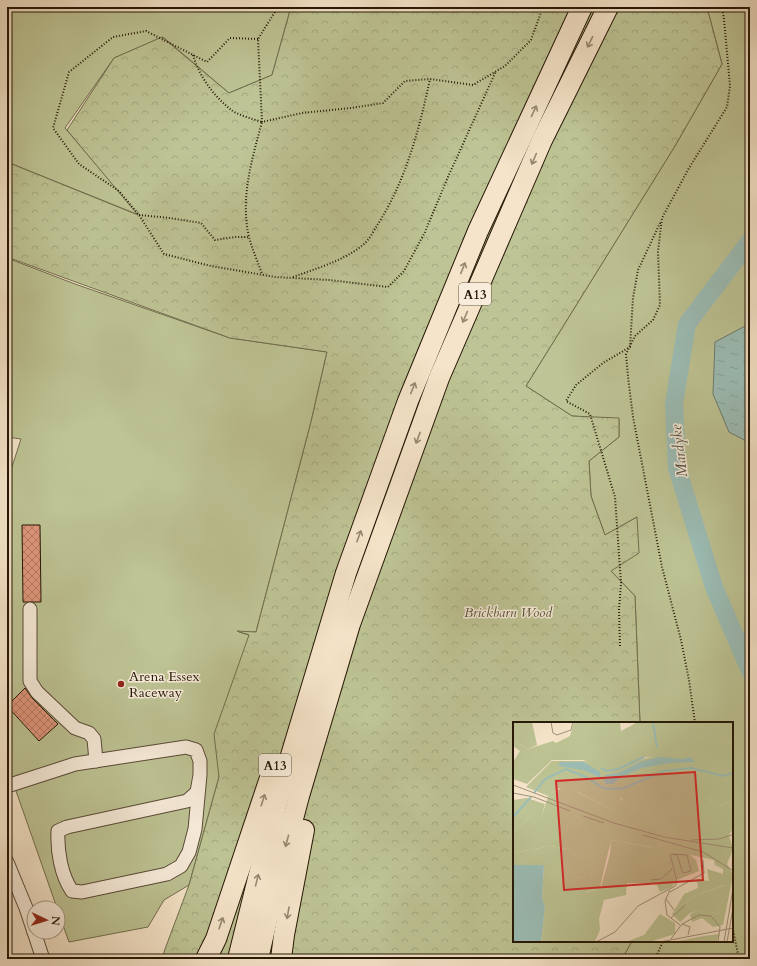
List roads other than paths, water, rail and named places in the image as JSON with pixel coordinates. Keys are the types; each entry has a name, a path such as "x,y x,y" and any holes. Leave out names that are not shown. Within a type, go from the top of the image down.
{"highway":[{"name":"A13","path":"238,959 277,802 346,573 408,401 478,230 582,7"},
{"name":"A13","path":"258,959 271,902 317,732 350,624 439,378 542,140 608,7"},
{"name":"A13","path":"206,959 216,939 322,624 346,573"},
{"name":"A13","path":"282,959 284,935 302,838 338,698 358,635 363,589"}],"lane":[{"path":"30,609 30,681 36,692 75,728 89,733 94,739 96,761"},
{"path":"7,786 75,764 186,747 196,750 200,761 200,775 195,829 189,852 181,866 167,874 82,892 72,891 66,883 57,845 58,831 67,827 187,801 197,792 200,775"},
{"path":"7,862 26,908"},
{"path":"37,940 43,959"}],"water":[{"path":"747,325 750,326 750,443 729,432 713,394 715,342"}],"waterway":[{"name":"Mardyke","path":"750,241 687,324 674,404 677,468 714,587 750,671"}],"place":[{"name":"Arena Essex Raceway","path":"121,684"}],"park label":[{"name":"Brickbarn Wood","path":"508,612"}]}
